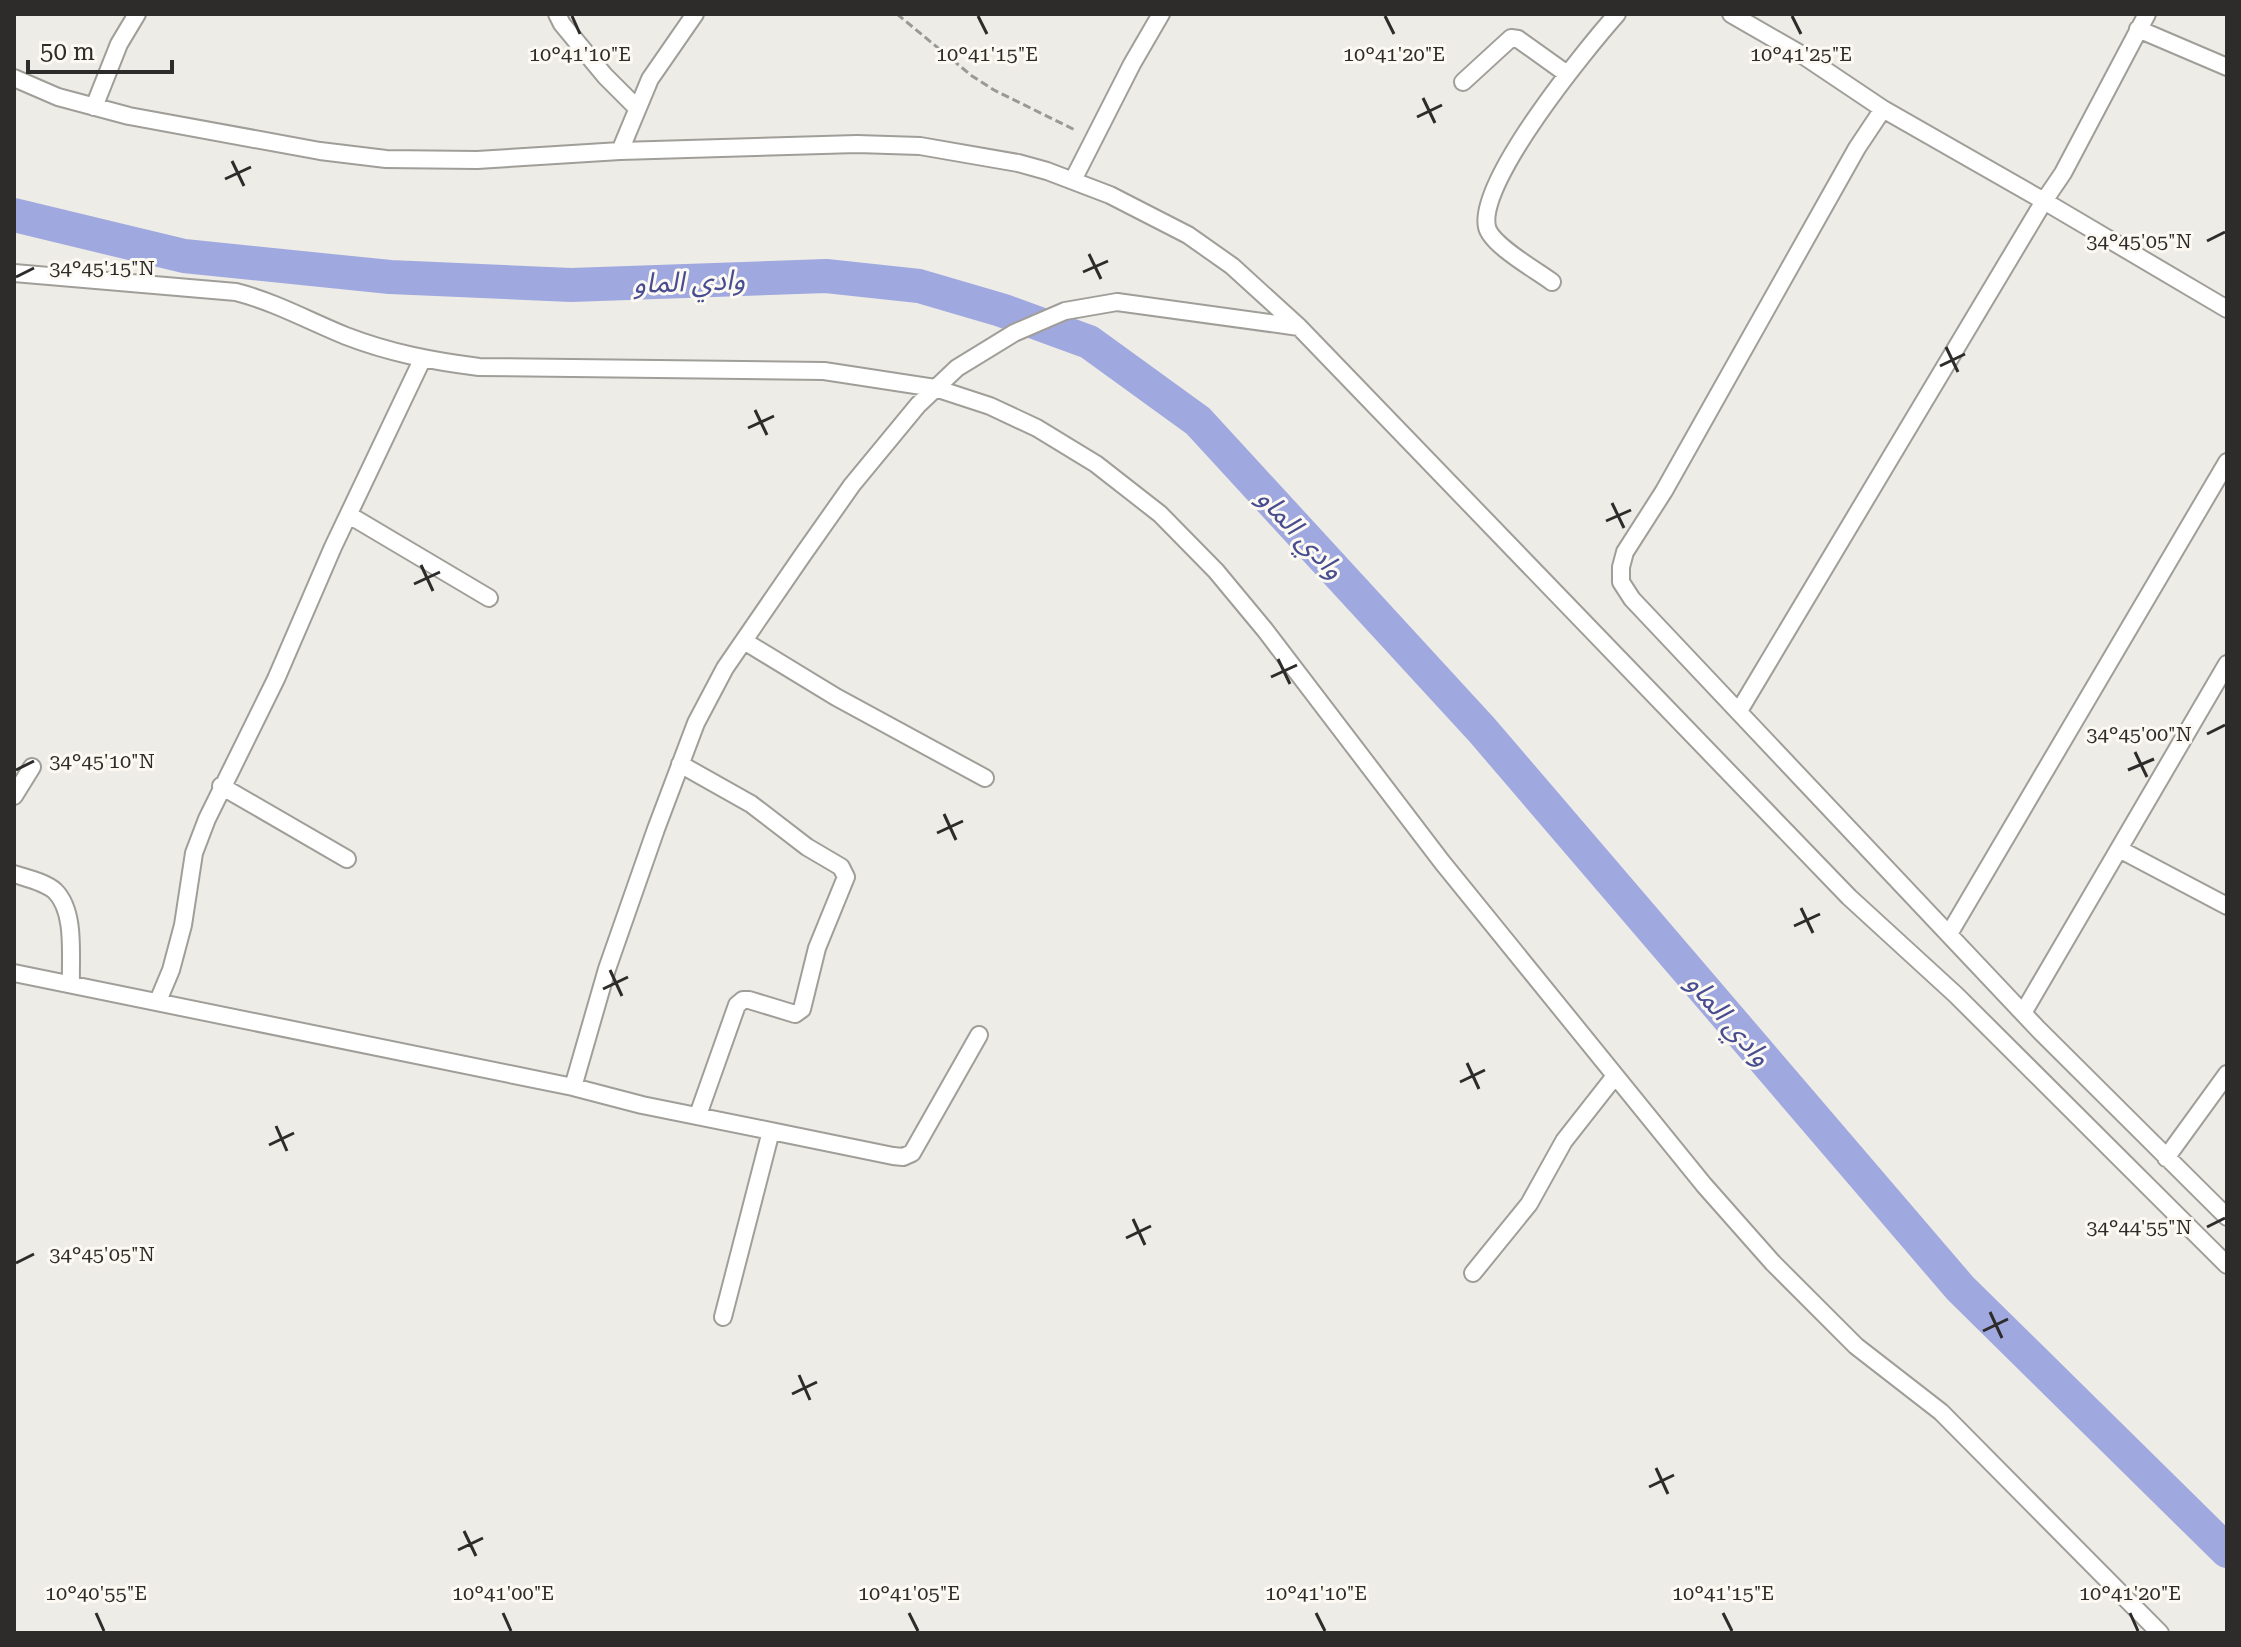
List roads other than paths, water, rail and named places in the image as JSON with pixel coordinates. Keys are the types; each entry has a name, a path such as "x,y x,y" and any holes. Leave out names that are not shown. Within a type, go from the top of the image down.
{"street":[{"path":"94,107 119,44 137,14"},
{"path":"557,14 605,76 636,107"},
{"path":"620,151 636,107 662,60 695,14"},
{"path":"1073,180 1161,14"},
{"path":"1552,282 1497,242 1487,230 1486,213 1519,144 1567,74 1617,14"},
{"path":"1731,14 1804,56 1883,109 2227,309"},
{"path":"1739,711 2063,173 2142,21 2227,67"},
{"path":"1463,82 1511,38 1518,39 1567,74"},
{"path":"14,78 58,97 129,116 320,151 386,159 477,160 773,145 920,146 1018,163 1073,180 1110,195 1188,235 1243,274 1299,327 1849,897 1956,995 2227,1265"},
{"path":"1883,109 1857,148 1664,491 1625,552 1621,582 1632,599 2023,1013 2227,1217"},
{"path":"14,273 236,292 265,300 349,337 422,360 479,367 824,371 935,388 990,406 1037,428 1096,464 1160,514 1216,571 1265,630 1442,862 1615,1076 1773,1263 1856,1346 1941,1412 2160,1633"},
{"path":"573,1087 607,969 680,764 703,709 725,668 852,485 918,405 957,368 1014,333 1065,311 1117,302 1299,327"},
{"path":"158,1001 171,970 183,925 194,853 221,786 276,679 422,360"},
{"path":"1949,934 2227,462"},
{"path":"349,515 489,598"},
{"path":"744,641 873,718 985,778"},
{"path":"2023,1013 2227,664"},
{"path":"680,764 751,804 807,847 841,867 846,877 817,948 802,1009 795,1014 749,1000 737,1005 698,1115"},
{"path":"14,796 32,767"},
{"path":"221,786 347,859"},
{"path":"2119,849 2227,906"},
{"path":"14,874 45,885 55,892 63,904 69,924 71,983"},
{"path":"14,973 903,1157 912,1153 979,1035"},
{"path":"2166,1158 2227,1074"},
{"path":"1473,1273 1529,1204 1564,1141 1615,1076"},
{"path":"723,1317 771,1131"}],"waterway":[{"name":"وادي الماو","path":"14,215 184,256 390,277 571,285 826,276 919,286 1001,310 1089,342 1198,421 1482,730 1960,1288 2227,1551"}]}
